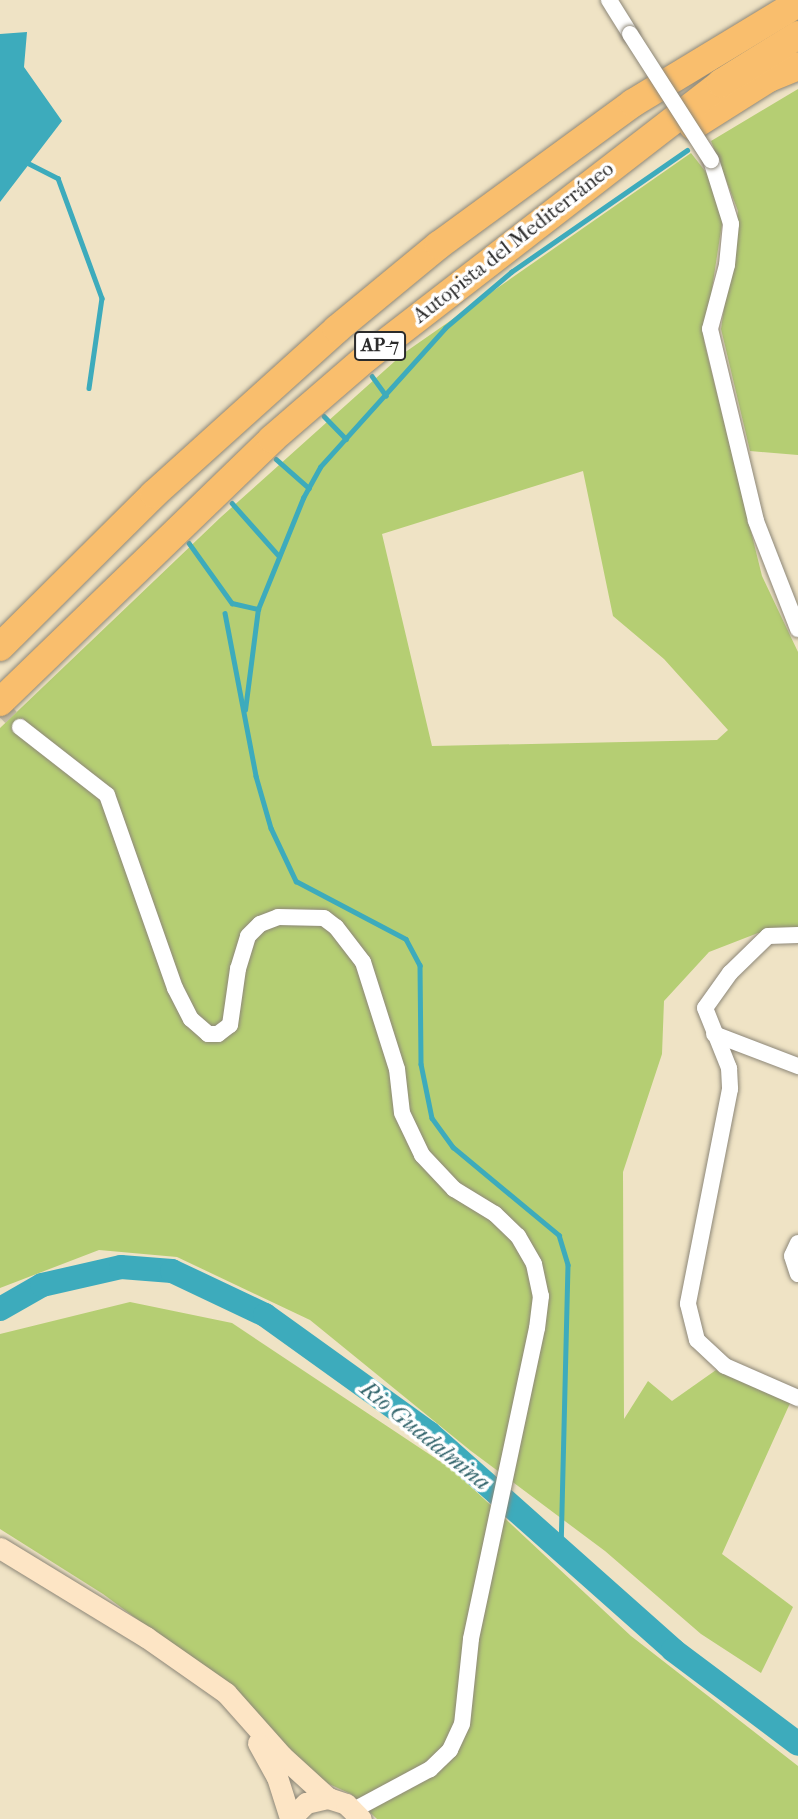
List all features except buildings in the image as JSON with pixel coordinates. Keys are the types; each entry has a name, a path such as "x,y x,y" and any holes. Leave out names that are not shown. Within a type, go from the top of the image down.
{"highway":[{"path":"634,103 766,0"},
{"name":"Autopista del Mediterráneo","path":"0,647 154,494 337,329 439,245 634,103 798,3"},
{"name":"Autopista del Mediterráneo","path":"0,702 272,439 439,298 721,83 798,35"},
{"path":"646,139 798,48"},
{"path":"439,298 546,234 706,116 798,66"}],"main road":[{"path":"0,1548 226,1693 282,1756 328,1798 357,1814"},
{"path":"193,1671 256,1740 277,1777 290,1819 306,1803 328,1798"}],"street":[{"path":"609,0 711,160 731,224 727,265 710,329 756,522 798,629"},
{"path":"20,727 107,795 175,988 191,1019 208,1034 218,1034 230,1025 238,969 248,936 260,924 278,918 324,918 363,961 397,1069 402,1112 422,1155 454,1189 495,1214 518,1236 534,1264 541,1296 537,1328 471,1639 462,1724 450,1750 430,1769 357,1814"},
{"path":"798,938 768,936 730,973 705,1008 729,1068 730,1089 688,1304 691,1329 725,1366 798,1398"},
{"path":"714,1034 798,1066"},
{"path":"798,1243 792,1256 798,1274"}],"green space":[{"path":"798,89 798,455 750,451 721,329 738,211 711,141"},
{"path":"691,153 709,176 723,217 704,341 762,576 798,652 798,931 758,933 709,952 664,1001 662,1054 623,1172 624,1419 648,1381 672,1401 716,1370 791,1401 722,1554 793,1607 761,1673 701,1634 605,1551 471,1451 310,1320 177,1257 99,1250 0,1288 0,728 221,517 404,353","holes":["583,471 613,616 664,659 728,730 717,740 432,746 382,534"]},
{"path":"130,1302 232,1323 453,1470 631,1636 798,1766 798,1819 377,1819 351,1794 309,1775 214,1676 103,1594 0,1529 0,1334"}],"water":[{"path":"27,32 24,67 62,121 0,202 0,34"}],"waterway":[{"path":"245,710 258,609 303,498 320,467 445,328 511,272 687,150"},
{"path":"26,162 58,178 102,298 89,388"},
{"path":"372,376 386,395"},
{"path":"324,416 346,439"},
{"path":"276,459 309,488"},
{"path":"232,503 279,556"},
{"path":"189,543 232,603 258,609"},
{"path":"225,613 256,776 271,828 296,881 406,939 420,965 421,1064 432,1118 453,1147 559,1235 568,1265 561,1552"},
{"name":"Rio Guadalmina","path":"0,1309 42,1285 121,1267 172,1271 265,1315 429,1433 673,1650 798,1744"}],"tunnel":[{"path":"0,706 20,727"}]}
